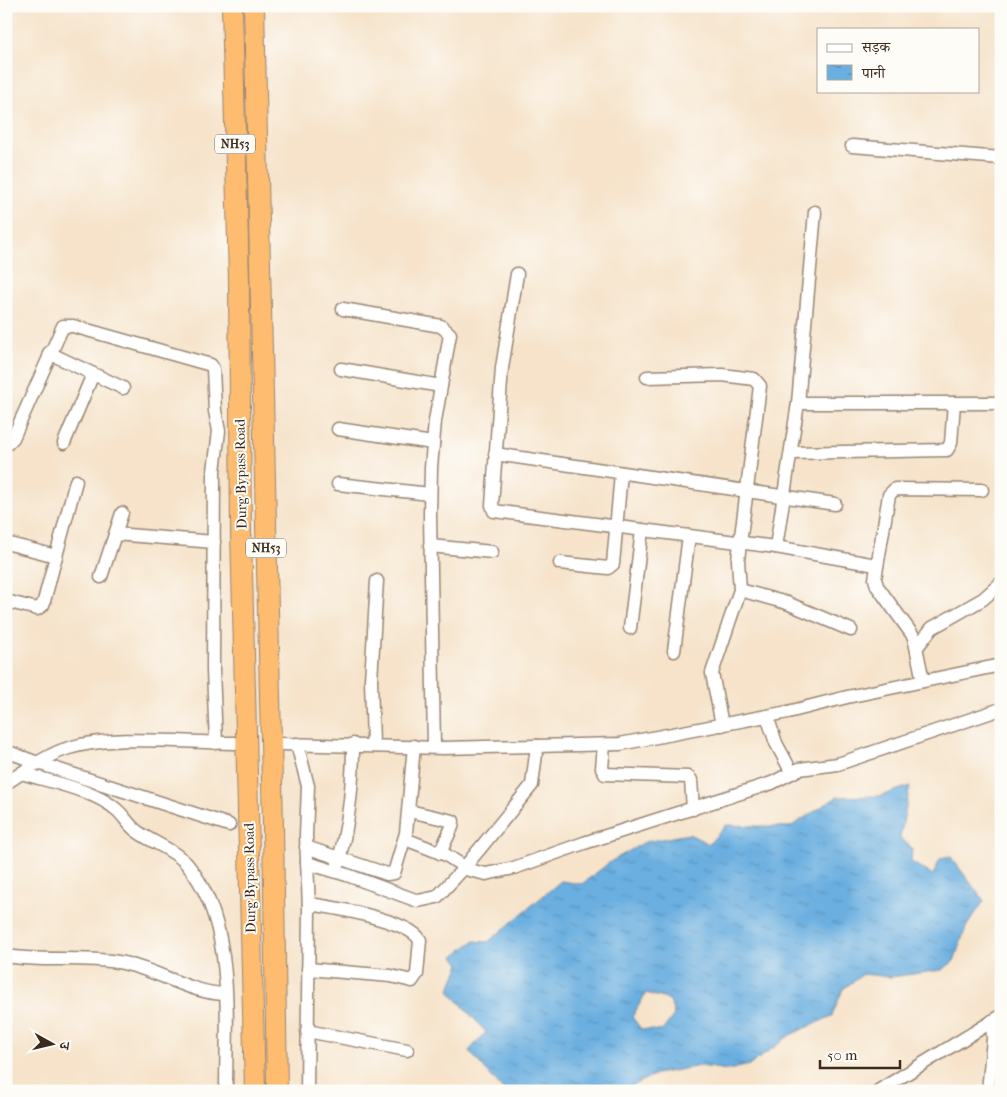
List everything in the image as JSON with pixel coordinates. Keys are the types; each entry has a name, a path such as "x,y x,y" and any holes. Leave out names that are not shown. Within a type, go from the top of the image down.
{"highway":[{"name":"Durg Bypass Road","path":"232,6 255,1091"},
{"name":"Durg Bypass Road","path":"254,6 273,826 277,1091"}],"street":[{"path":"852,146 1001,158"},
{"path":"776,547 798,402 815,212"},
{"path":"516,274 502,368 492,505 494,511 776,547 876,565"},
{"path":"343,309 445,327 450,334 433,443 430,494 434,747"},
{"path":"6,444 13,438 60,329 68,325 211,365 214,369 214,406 219,432 214,471 213,670 216,743"},
{"path":"49,353 123,388"},
{"path":"341,369 441,386"},
{"path":"64,443 94,374"},
{"path":"647,377 722,374 748,377 758,382 760,392 739,542 738,570 740,590 712,673 722,725"},
{"path":"798,402 1000,403"},
{"path":"790,453 947,450 950,443 954,403"},
{"path":"338,429 433,443"},
{"path":"495,454 835,504"},
{"path":"560,563 611,567 617,526 621,473"},
{"path":"6,601 37,609 41,608 76,482"},
{"path":"338,484 430,494"},
{"path":"923,681 917,647 911,630 877,586 876,565 892,491 982,490"},
{"path":"101,577 122,513"},
{"path":"630,628 642,530"},
{"path":"114,534 214,542"},
{"path":"674,651 689,536"},
{"path":"6,543 56,556"},
{"path":"430,546 492,552"},
{"path":"373,744 371,680 377,581"},
{"path":"917,647 932,628 983,599 1001,583"},
{"path":"740,590 787,603 851,630"},
{"path":"280,744 373,744 434,747 620,744 767,716 923,681 1001,666"},
{"path":"405,839 440,853 460,865 486,874 514,868 584,843 772,783 805,768 838,764 1001,709"},
{"path":"767,716 776,743 792,773"},
{"path":"6,783 61,750 97,743 138,741 236,743"},
{"path":"297,744 308,786 306,847 308,904 307,1091"},
{"path":"336,871 351,795 353,744"},
{"path":"604,745 602,768 605,774 688,777 691,780 693,809"},
{"path":"306,847 340,856 391,875 394,874 405,839 414,746"},
{"path":"306,863 336,871 418,901 437,896 460,865 532,785 537,746"},
{"path":"6,751 230,825"},
{"path":"24,772 104,801 118,810 136,831 185,862 196,878 216,921 222,944 225,994 226,1091"},
{"path":"409,810 452,821 452,827 440,853"},
{"path":"308,904 340,909 387,921 414,933 420,940 417,974 412,981 391,976 308,969"},
{"path":"6,956 82,958 120,962 201,990 225,994"},
{"path":"878,1091 996,1018"},
{"path":"988,1091 996,1018"},
{"path":"307,1031 407,1050"}],"water":[{"path":"910,786 900,838 912,848 911,862 933,875 940,859 951,857 984,901 966,927 954,961 942,970 891,977 863,974 843,989 832,1016 790,1035 750,1065 728,1070 700,1066 656,1074 621,1091 504,1091 469,1051 486,1032 449,991 460,964 454,956 474,941 488,942 561,881 582,884 610,862 645,842 689,834 709,844 726,825 790,827 837,797 880,796","holes":["646,993 670,1000 674,1015 662,1031 641,1029 632,1017"]}]}
